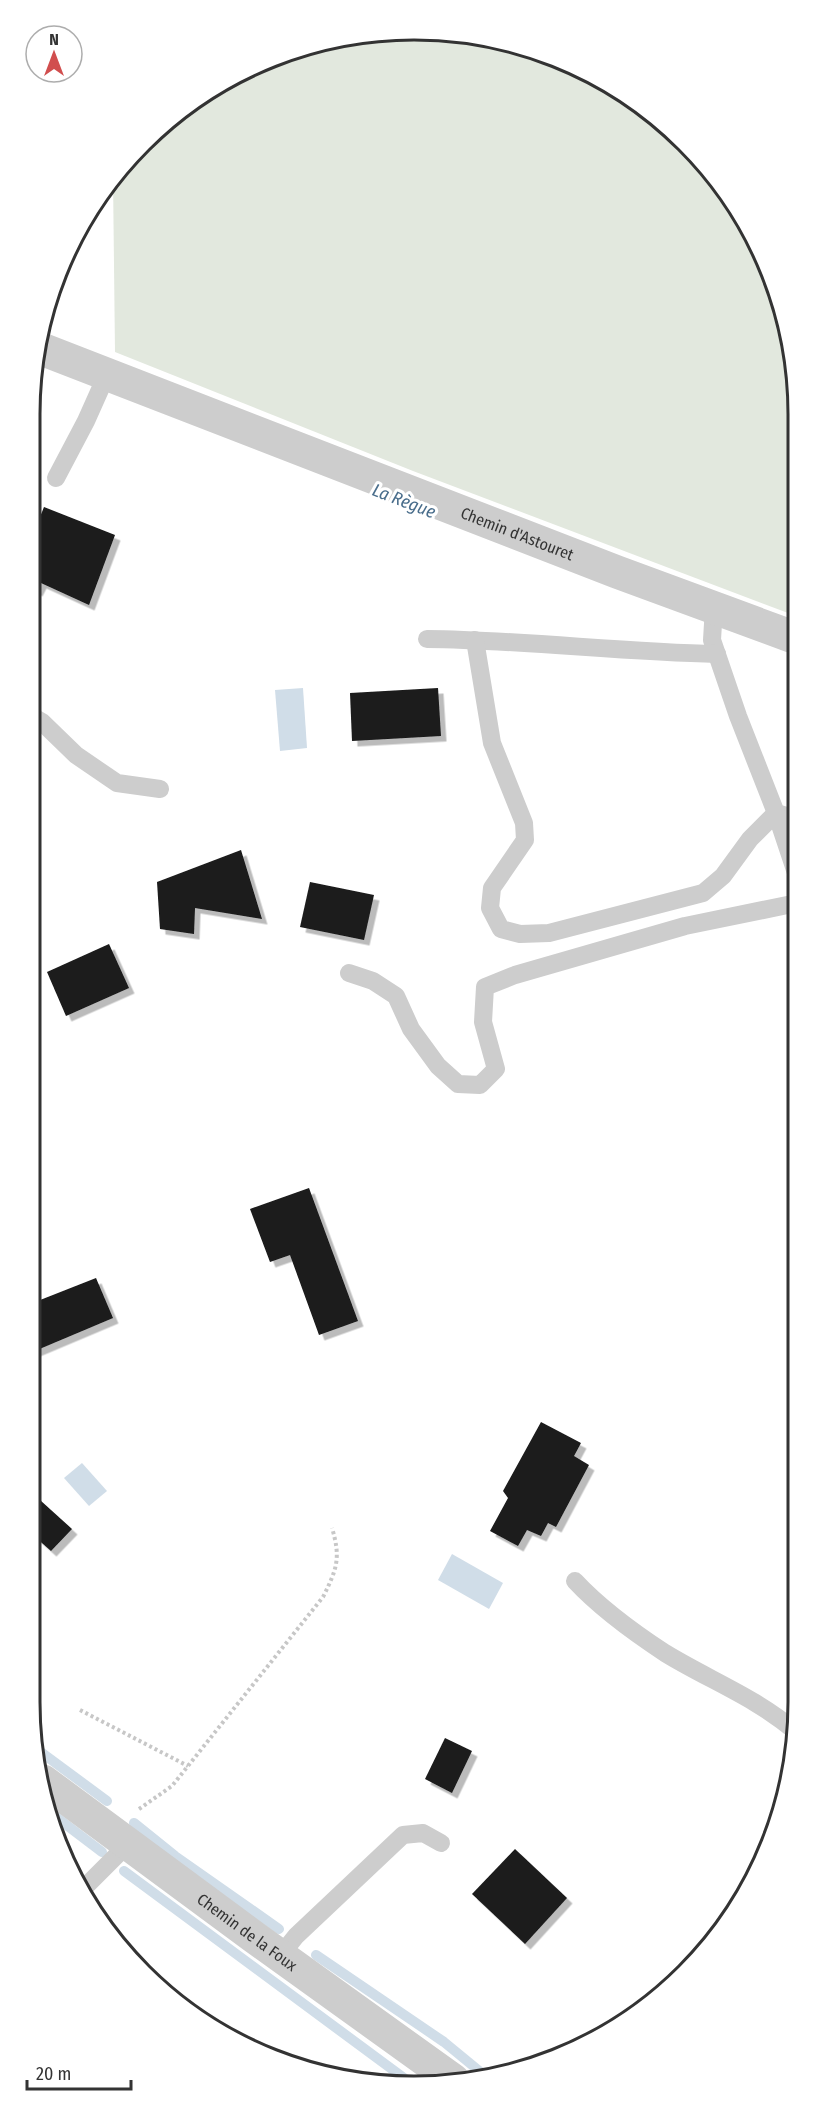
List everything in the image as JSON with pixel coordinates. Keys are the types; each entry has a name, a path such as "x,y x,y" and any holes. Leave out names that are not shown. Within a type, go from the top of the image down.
{"street":[{"name":"Chemin d'Astouret","path":"47,351 788,635"},
{"name":"Chemin de la Foux","path":"50,1786 280,1956 445,2074"}],"lane":[{"path":"56,478 86,421 107,374"},
{"path":"714,608 712,640 788,849"},
{"path":"427,639 717,654"},
{"path":"475,640 492,743 524,823 525,840 492,888 490,908 501,929 520,934 549,933 703,892 723,876 750,839 776,813"},
{"path":"40,721 76,755 117,783 160,789"},
{"path":"776,813 788,816"},
{"path":"349,973 373,981 396,996 411,1029 438,1066 458,1084 480,1085 495,1069 483,1022 485,987 515,975 685,926 788,905"},
{"path":"574,1581 597,1604 665,1652 770,1710 788,1725"},
{"path":"280,1956 296,1936 402,1835 423,1833 441,1844"},
{"path":"88,1883 118,1836"}],"path":[{"path":"118,1836 152,1802 172,1786 324,1597 338,1564 339,1550 332,1528"},
{"path":"80,1710 188,1766"}],"shaded area":[{"path":"414,40 439,41 487,48 535,60 602,91 661,133 696,168 711,187 750,249 769,294 776,318 788,390 788,613 413,471 115,352 113,194 150,150 168,133 207,104 249,79 294,60 366,44"},
{"path":"303,688 307,748 280,751 275,690"},
{"path":"82,1463 107,1491 89,1506 64,1478"},
{"path":"452,1554 503,1583 489,1609 438,1580"}],"building":[{"path":"44,507 115,535 89,605 41,583 40,585 40,517"},
{"path":"438,688 441,736 352,741 350,693"},
{"path":"241,850 262,919 195,908 194,934 160,929 157,882"},
{"path":"310,882 374,895 364,940 300,927"},
{"path":"109,944 129,988 66,1016 47,972"},
{"path":"309,1188 358,1321 319,1335 290,1255 270,1262 250,1209"},
{"path":"96,1278 113,1318 40,1349 40,1300"},
{"path":"541,1422 581,1443 574,1456 589,1465 556,1527 548,1523 541,1536 527,1530 518,1546 490,1531 508,1498 503,1491"},
{"path":"40,1500 72,1529 51,1551 40,1541"},
{"path":"445,1738 472,1751 452,1793 425,1779"},
{"path":"515,1849 567,1898 525,1944 472,1894"}],"waterway":[{"path":"45,1755 107,1801"},
{"path":"59,1820 102,1852"},
{"path":"134,1823 175,1856 279,1929"},
{"path":"124,1871 400,2075"},
{"path":"316,1955 444,2042 478,2070"}],"water label":[{"name":"La Règue","path":"404,501"}]}
